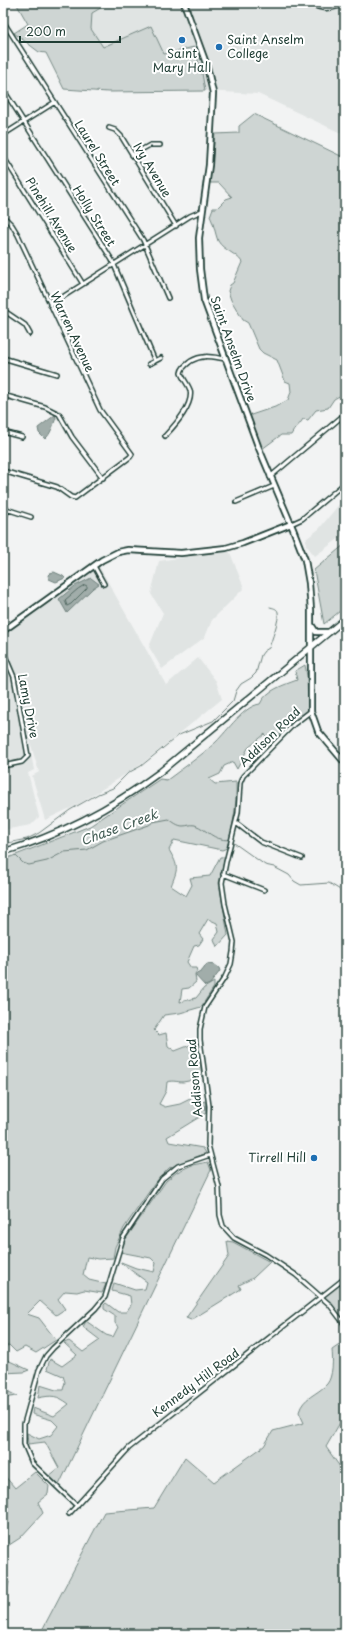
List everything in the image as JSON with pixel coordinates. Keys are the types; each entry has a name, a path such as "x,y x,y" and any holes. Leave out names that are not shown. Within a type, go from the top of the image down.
{"main road":[{"path":"3,852 43,839 74,826 130,794 160,772 345,619"}],"street":[{"name":"Saint Anselm Drive","path":"184,3 207,66 212,87 209,165 198,246 202,292 208,313 270,477 301,549 308,574 312,625 311,711 318,732 345,764"},
{"path":"310,3 327,9 345,4"},
{"name":"Laurel Street","path":"3,22 145,245 168,298"},
{"name":"Holly Street","path":"3,89 114,265 155,361"},
{"path":"3,135 55,102"},
{"name":"Ivy Avenue","path":"109,128 118,133 176,226"},
{"path":"132,156 147,146 160,145"},
{"name":"Pinehill Avenue","path":"3,156 83,284"},
{"path":"50,305 202,211"},
{"name":"Warren Avenue","path":"3,216 12,225 18,235 100,410 131,452 130,457 103,478"},
{"path":"3,310 25,325 30,334"},
{"path":"164,436 178,422 189,402 190,390 181,373 183,368 202,356 225,359"},
{"path":"3,358 57,374"},
{"path":"149,364 161,358"},
{"path":"3,394 45,407 59,414 72,437 103,478 80,496 73,498 58,487 3,471"},
{"path":"270,477 345,414"},
{"path":"3,432 22,437"},
{"path":"3,631 94,566 109,556 122,550 137,549 181,553 213,550 243,543 302,519 345,483"},
{"path":"236,502 274,486"},
{"path":"3,508 31,517"},
{"path":"3,522 7,510"},
{"path":"94,566 104,584"},
{"path":"312,625 316,632 330,632"},
{"name":"Lamy Drive","path":"3,651 11,667 15,681 28,753 26,759 22,762 3,766"},
{"name":"Addison Road","path":"311,711 287,731 243,776 240,782 240,801 236,823 223,874 223,889 233,938 233,952 225,977 205,1006 200,1035 204,1080 209,1106 207,1136 210,1155 219,1187 220,1215 226,1230 238,1241 281,1264 296,1275 322,1297 345,1325"},
{"path":"236,823 261,842 302,858"},
{"path":"223,874 264,890"},
{"path":"77,1506 32,1463 24,1444 24,1424 39,1370 52,1348 95,1309 105,1297 119,1245 162,1179 178,1166 210,1155"},
{"name":"Kennedy Hill Road","path":"69,1514 128,1448 262,1345 345,1278"}],"shaded area":[{"path":"16,3 109,3 92,13 91,29 103,47 151,26 164,54 194,47 202,73 205,91 108,92 64,89 46,53 39,52 14,33 28,24"},
{"name":"Saint Anselm College","path":"80,3 345,3 345,135 258,94 205,91 108,92"},
{"path":"254,114 345,158 345,393 334,399 328,408 316,410 308,420 303,419 291,435 281,435 262,449 248,416 275,407 288,400 291,392 290,383 285,381 277,360 263,353 259,349 248,323 243,320 231,300 228,291 242,262 220,244 210,216 213,208 217,208 226,199 232,197 219,183 210,183 215,134 239,133 239,126"},
{"path":"345,497 345,534 315,556 306,545 306,539 319,529"},
{"path":"345,544 345,607 324,624 314,570"},
{"path":"229,550 244,588 212,620 205,637 162,669 149,647 163,613 151,594 159,561"},
{"path":"99,566 166,685 198,658 216,681 222,699 143,763 79,804 45,820 32,776 39,772 27,732 34,770 28,773 39,817 31,825 3,830 3,634"},
{"path":"305,665 307,676 308,710 257,758 256,748 267,740 265,734 248,748 237,769 233,762 224,766 220,774 209,779 215,784 236,782 234,816 227,848 222,850 174,840 169,850 176,864 176,871 171,886 186,896 192,885 190,878 210,876 220,857 225,857 219,883 228,935 217,947 214,939 219,932 217,923 208,919 199,934 203,939 199,945 194,946 187,962 191,968 196,968 196,982 189,988 182,989 180,1002 196,998 204,988 214,982 214,987 201,1007 180,1013 164,1015 154,1030 159,1035 166,1033 168,1046 175,1051 198,1042 202,1076 186,1082 167,1082 166,1091 159,1104 165,1107 180,1104 190,1099 195,1104 205,1101 206,1113 167,1137 169,1142 203,1148 206,1153 169,1168 155,1183 124,1228 115,1247 113,1258 98,1259 87,1257 83,1275 89,1280 106,1284 102,1293 84,1290 77,1292 65,1291 58,1299 65,1309 56,1315 40,1301 27,1314 39,1318 56,1340 36,1353 25,1347 16,1352 9,1345 3,1348 3,860 90,826 160,779 167,780 216,742 236,719 248,709 260,704 266,695 281,686 297,680 295,671"},
{"path":"208,1162 211,1170 59,1485 49,1476 59,1468 45,1442 28,1444 27,1433 39,1439 51,1435 58,1426 52,1420 32,1414 33,1408 54,1416 69,1404 54,1396 38,1398 40,1385 56,1390 63,1390 65,1382 63,1376 47,1369 50,1359 62,1366 77,1355 64,1343 69,1341 83,1352 100,1340 83,1327 86,1321 106,1335 113,1337 118,1327 115,1323 115,1316 104,1309 104,1305 106,1303 118,1312 126,1312 131,1305 130,1296 112,1291 114,1283 135,1290 145,1289 147,1282 121,1262 136,1268 154,1272 156,1263 151,1258 120,1252 125,1240 166,1181 177,1172 192,1165"},
{"path":"227,1241 233,1242 270,1262 253,1278 239,1285 241,1289 191,1320 186,1318 229,1256"},
{"path":"345,1278 345,1325 322,1297"},
{"path":"345,1341 345,1414 326,1447 345,1474 345,1634 40,1634 104,1512 154,1508 185,1457 214,1482 264,1446 273,1431 304,1423 299,1412 301,1407 307,1399 323,1388 329,1381 332,1363 332,1350"},
{"path":"3,1358 29,1370 24,1372 3,1373"},
{"path":"3,1389 17,1396 3,1398"},
{"path":"35,1472 49,1486 48,1494 38,1502 43,1513 20,1538 3,1549 3,1474 15,1488"},
{"path":"3,1580 9,1582 3,1601"}],"water":[{"path":"55,415 56,418 52,429 45,439 39,433 38,428"},
{"path":"54,572 65,578 56,582 49,579 48,575"},
{"path":"91,578 99,584 67,613 59,599 75,586"},
{"path":"207,964 215,965 220,971 210,984 205,986 195,975 202,971"}],"waterway":[{"path":"3,844 27,839 39,833 70,810 98,794 113,788 128,773 141,766 179,735 213,721 233,701 236,691 241,684 256,673 261,655 269,648 277,625 278,615 277,610 270,607"},
{"name":"Chase Creek","path":"15,855 23,863 29,865 47,861 64,852 87,850 103,841 149,825 153,822 169,819 181,826 195,825 214,837 229,840"},
{"name":"Chase Creek","path":"234,843 265,865 274,867 289,875 294,881 301,885 329,883 345,893"}],"place":[{"name":"Saint Mary Hall","path":"182,40"},
{"name":"Saint Anselm College","path":"219,47"},
{"name":"Tirrell Hill","path":"314,1158"}]}
